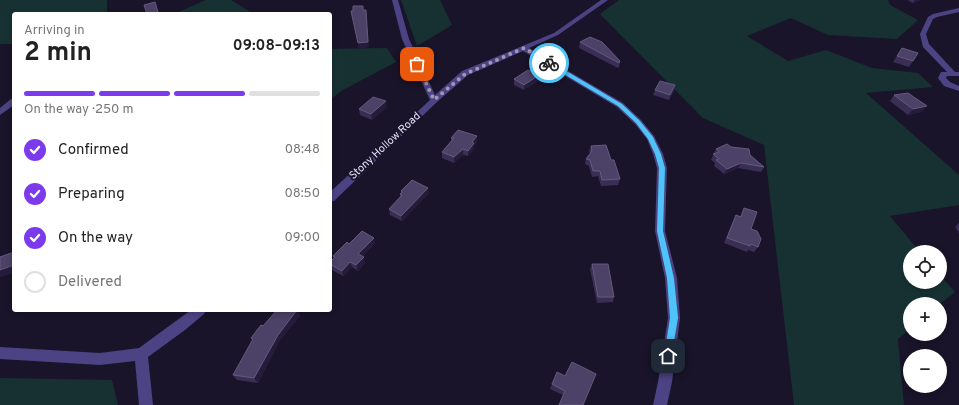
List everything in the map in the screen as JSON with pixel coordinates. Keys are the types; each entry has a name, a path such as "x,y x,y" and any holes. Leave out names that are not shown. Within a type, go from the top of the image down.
{"street":[{"path":"395,0 397,13 411,52 434,100"},
{"name":"Stony Hollow Road","path":"332,196 434,100 465,74 556,34 605,0"},
{"path":"956,74 926,45 923,34 930,18 935,15 959,10"},
{"path":"524,48 620,105 638,122 651,138 658,154 662,168 660,231 671,278 674,318 665,382 660,405"},
{"path":"956,74 944,74 942,78 947,84 959,89"},
{"path":"0,112 12,103"},
{"path":"0,353 100,359 141,354 181,326 198,312"},
{"path":"141,354 146,405"}],"green space":[{"path":"0,0 107,0 107,12 12,12 12,44 0,44"},
{"path":"206,0 231,0 251,12 179,12"},
{"path":"401,0 440,0 452,25 417,46"},
{"path":"619,0 888,0 890,5 918,20 897,39 828,35 791,18 747,36 788,61 826,50 872,68 918,73 933,87 866,93 959,175 959,205 890,216 914,245 903,245 903,289 947,289 947,283 955,292 947,298 947,297 903,297 903,335 898,339 904,405 794,405 764,145 703,118 600,14"},
{"path":"387,48 396,62 341,91 332,98 332,49"},
{"path":"0,378 112,380 118,405 0,405"}],"building":[{"path":"155,2 158,12 146,12 144,5"},
{"path":"353,6 363,6 363,10 366,10 368,42 358,43 351,11 353,11"},
{"path":"590,37 602,42 620,61 619,63 580,42"},
{"path":"902,48 918,53 913,61 897,56"},
{"path":"528,70 539,75 524,85 514,79"},
{"path":"660,81 675,85 670,95 655,90"},
{"path":"908,93 927,106 913,109 894,95"},
{"path":"373,97 386,101 371,114 359,109"},
{"path":"458,130 477,136 472,142 474,143 468,151 463,149 454,157 442,152 454,138 451,138"},
{"path":"727,144 731,147 749,149 750,155 764,167 741,163 727,169 716,160 719,159 713,154 719,152 716,149"},
{"path":"606,145 611,160 614,160 620,179 602,180 600,171 593,171 590,160 586,159 592,151 591,146"},
{"path":"412,180 428,188 401,216 389,209 402,195 400,194 402,192 401,191"},
{"path":"744,208 757,212 751,229 757,231 761,239 758,247 751,244 750,246 727,238 736,215 741,217"},
{"path":"362,231 374,238 358,254 364,257 356,265 350,262 342,271 332,265 332,260 335,257 333,256 347,242 349,244"},
{"path":"12,253 12,266 0,270 0,257"},
{"path":"592,264 608,264 614,297 598,297"},
{"path":"275,312 295,312 278,335 254,378 233,375 253,339 251,338 261,325 263,326"},
{"path":"572,362 596,374 583,405 559,405 565,391 552,384 557,372 565,376"}],"way so far":[{"path":"417,64 434,100 465,74 524,48 549,63"}],"route":[{"path":"549,63 620,105 638,122 651,138 658,154 662,168 660,231 663,250 671,278 674,318 668,356"}]}
